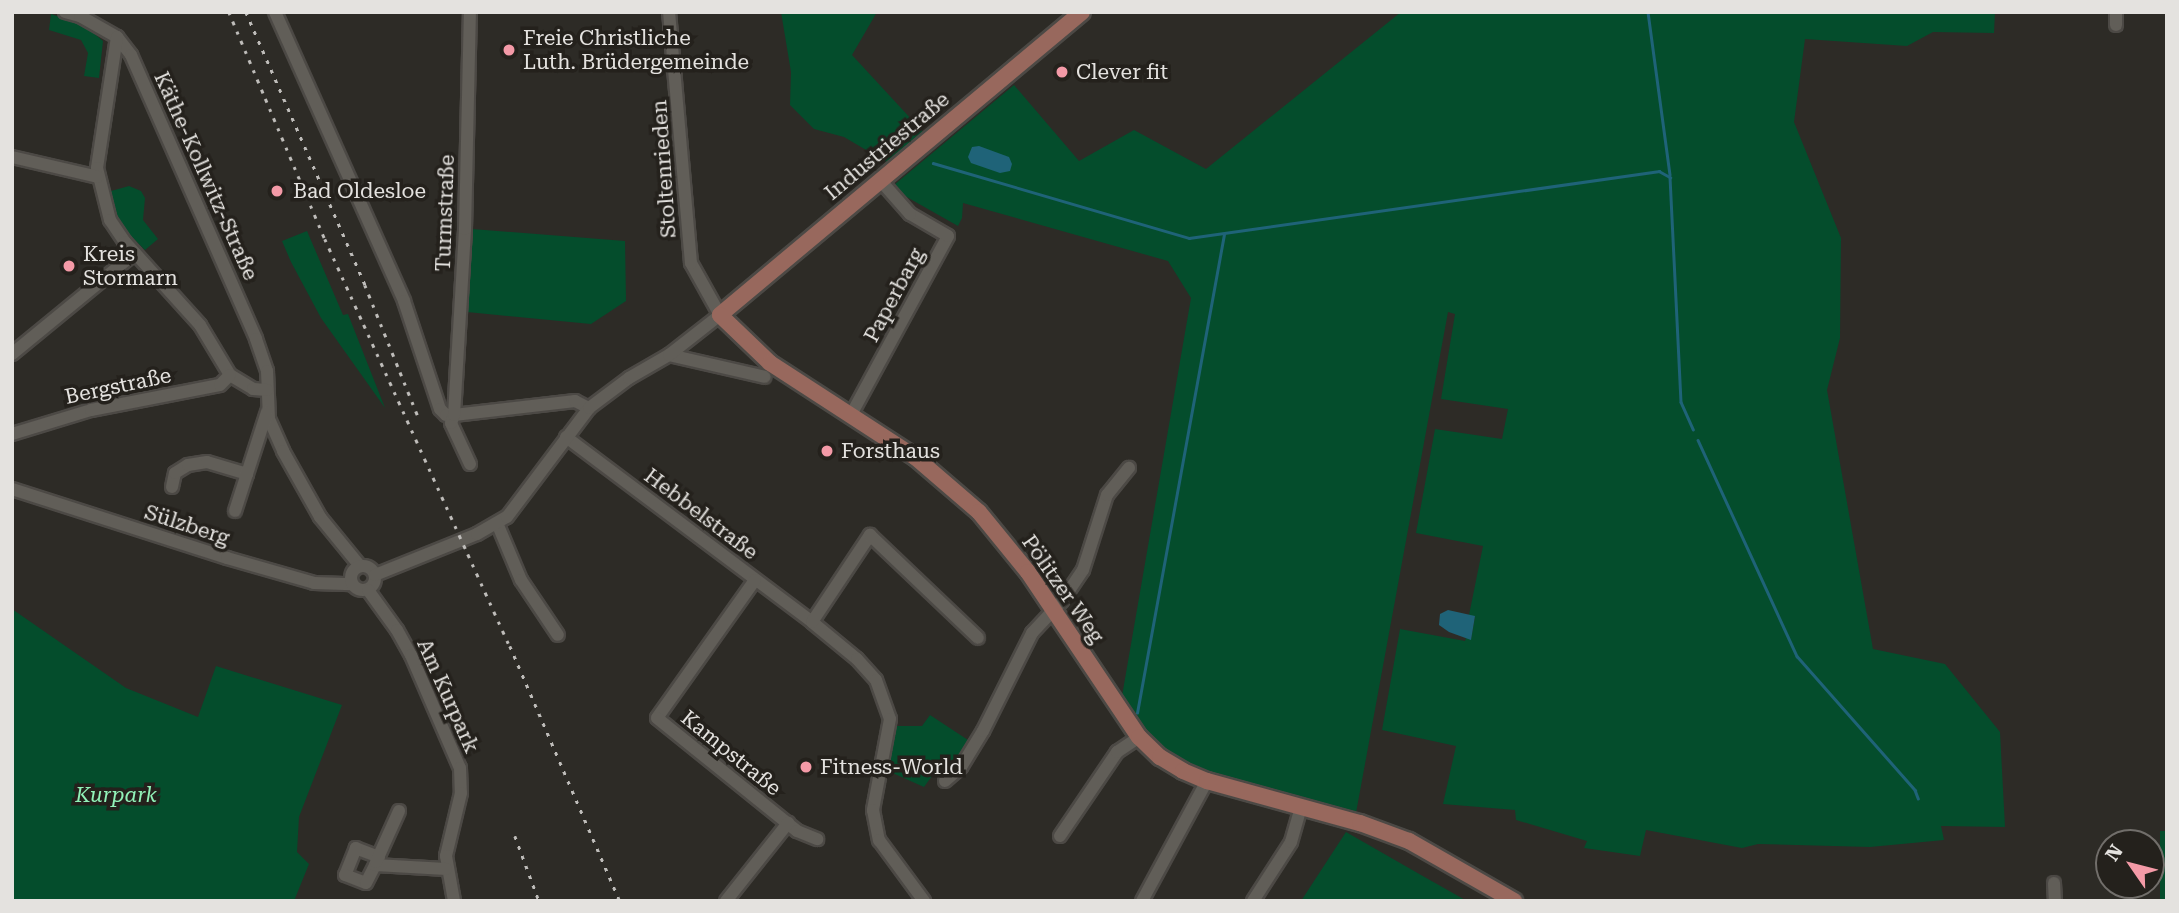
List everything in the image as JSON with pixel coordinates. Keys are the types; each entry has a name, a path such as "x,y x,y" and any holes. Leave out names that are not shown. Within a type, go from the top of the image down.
{"main road":[{"name":"Industriestraße","path":"720,315 1083,12"},
{"name":"Pölitzer Weg","path":"720,315 770,363 852,413 915,457 979,512 1013,552 1139,737 1160,757 1182,771 1207,781 1301,806 1409,842 1514,901"}],"street":[{"name":"Käthe-Kollwitz-Straße","path":"65,12 80,16 117,37 131,55 243,306 267,371 267,412"},
{"path":"275,12 404,301 435,400 446,415 575,401 589,408"},
{"name":"Turmstraße","path":"470,12 465,229 454,415 451,423 470,464"},
{"name":"Stoltenrieden","path":"668,12 691,263 720,315"},
{"path":"117,37 100,133 98,177 110,220 135,253 201,325 230,375 253,389 267,390"},
{"path":"12,157 98,177"},
{"name":"Paperbarg","path":"852,413 948,236 910,214 880,180"},
{"path":"12,354 135,253"},
{"path":"375,575 477,534 507,517 589,408 629,378 670,355 720,315"},
{"path":"670,355 765,377"},
{"name":"Bergstraße","path":"12,434 91,410 220,385 230,375"},
{"path":"236,511 267,412"},
{"path":"267,412 298,480 320,517 360,566"},
{"name":"Hebbelstraße","path":"566,437 812,622 857,659 877,680 890,719 873,810 879,840 894,864 924,901"},
{"path":"172,487 175,473 188,466 206,462 247,474"},
{"path":"945,781 966,758 1003,694 1032,634 1083,570 1107,495 1129,468"},
{"name":"Sülzberg","path":"12,489 314,583 352,584 361,590 368,590"},
{"path":"498,523 521,580 558,635"},
{"path":"812,622 870,535 978,639"},
{"path":"352,584 352,573 360,566 368,566 375,575 375,582 368,590"},
{"name":"Kampstraße","path":"755,580 657,718 788,823 806,836 817,839"},
{"name":"Am Kurpark","path":"368,590 406,647 460,768 461,793 451,827 446,869 454,901"},
{"path":"1060,836 1117,752 1139,737"},
{"path":"1142,901 1207,781"},
{"path":"1253,901 1291,842 1301,806"},
{"path":"399,811 377,861 446,869"},
{"path":"726,901 788,823"},
{"path":"2054,883 2055,901"}],"green space":[{"path":"781,12 877,12 852,55 925,134 890,164 844,137 814,129 790,105 791,72"},
{"path":"1401,12 1995,12 1994,33 1933,32 1907,46 1805,39 1794,122 1841,238 1840,338 1827,390 1873,649 1945,664 2000,732 2005,827 1941,826 1944,840 1870,847 1758,844 1742,848 1646,830 1640,856 1584,848 1587,841 1516,820 1515,810 1443,804 1456,746 1382,730 1400,629 1465,641 1466,638 1471,639 1475,617 1469,615 1483,546 1416,533 1435,429 1502,439 1508,409 1441,399 1455,314 1448,312 1356,813 1210,777 1165,753 1138,722 1122,696 1191,298 1168,261 963,203 962,218 958,226 905,196 894,185 1014,85 1079,161 1134,130 1206,169"},
{"path":"51,14 85,26 103,41 99,78 84,76 88,53 81,40 49,30"},
{"path":"129,186 141,191 145,198 143,220 158,239 145,250 132,237 128,239 115,217 108,196 111,191"},
{"path":"472,229 625,241 626,301 591,324 467,312"},
{"path":"307,231 343,315 348,314 385,408 321,318 291,262 282,241"},
{"name":"Kurpark","path":"12,609 126,688 198,717 216,666 342,705 299,817 297,852 309,864 294,901 12,901"},
{"path":"930,715 971,742 961,756 940,765 924,787 888,771 896,726 922,726"},
{"path":"2167,831 2167,901 2160,901 2165,899"},
{"path":"1346,832 1421,875 1467,901 1301,901"}],"water":[{"path":"979,146 1009,157 1012,164 1010,171 1000,173 971,163 968,157 972,147"},
{"path":"1448,610 1475,616 1471,640 1439,625 1440,614"}],"waterway":[{"path":"1648,12 1670,175"},
{"path":"933,163 1189,238 1659,171 1670,177 1681,402 1693,429"},
{"path":"1137,713 1224,235"},
{"path":"1698,440 1797,656 1915,790 1918,798"}],"railway":[{"path":"229,12 325,239 510,646 620,901"},
{"path":"246,12 365,285 420,421"},
{"path":"515,836 539,901"}],"place":[{"name":"Freie Christliche Luth. Brüdergemeinde","path":"509,50"},
{"name":"Clever fit","path":"1062,72"},
{"name":"Bad Oldesloe","path":"277,191"},
{"name":"Kreis Stormarn","path":"69,266"},
{"name":"Forsthaus","path":"827,451"},
{"name":"Fitness-World","path":"806,767"}]}
